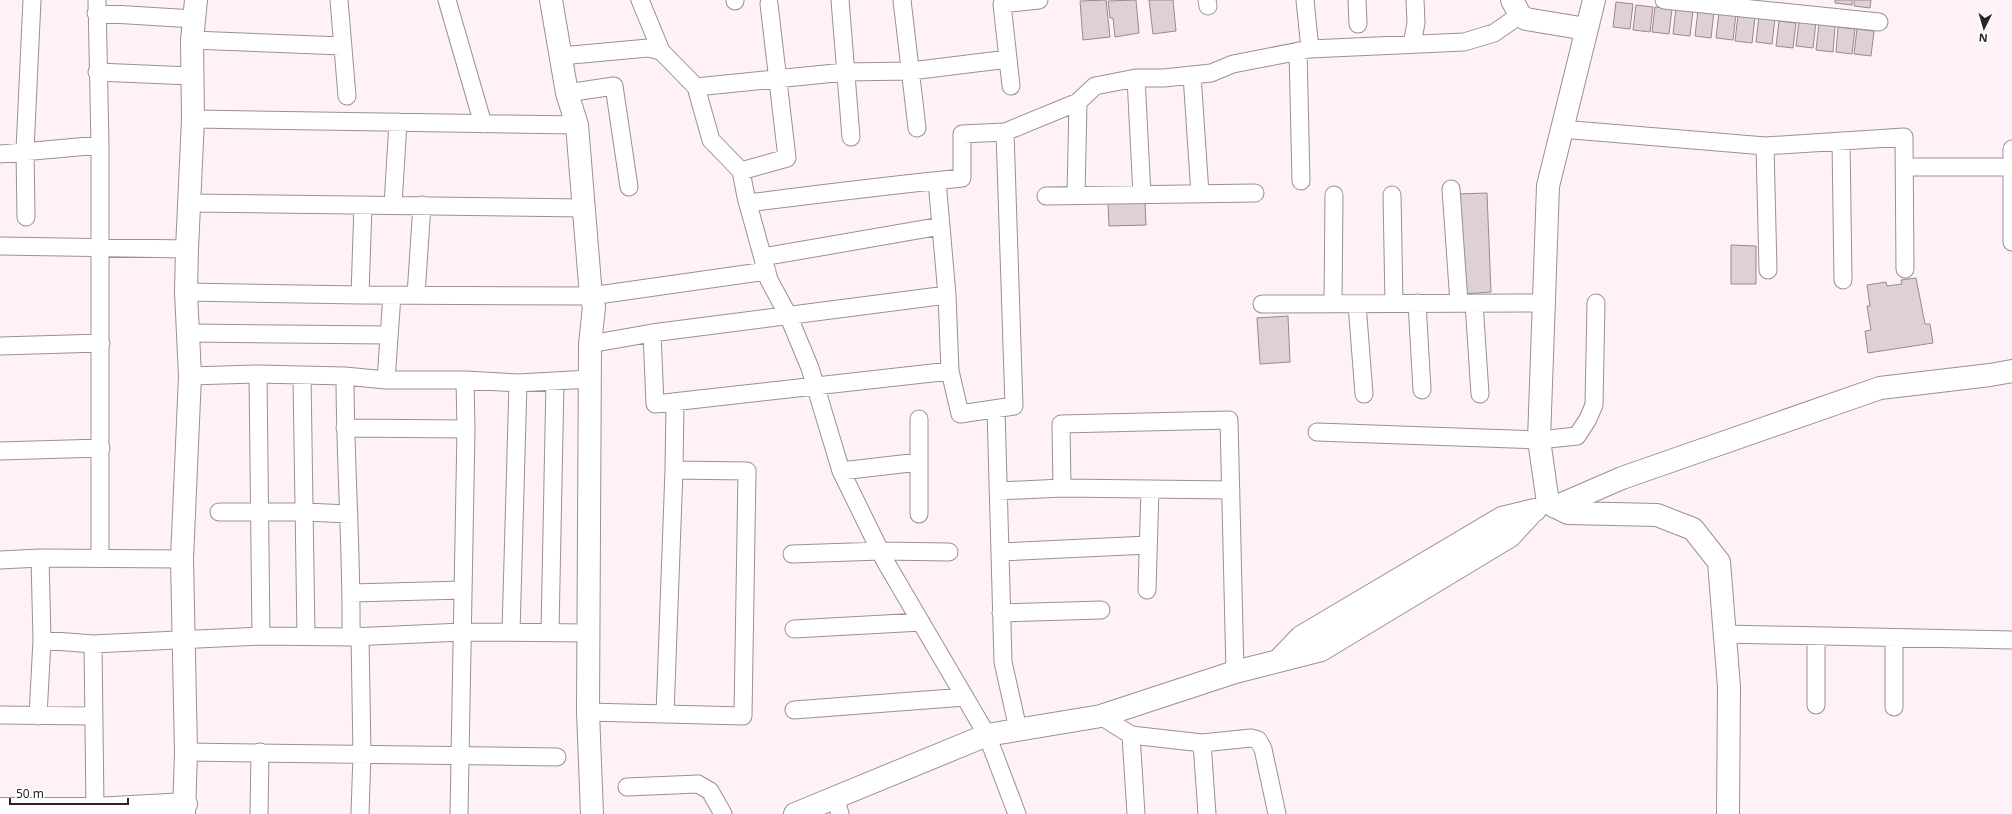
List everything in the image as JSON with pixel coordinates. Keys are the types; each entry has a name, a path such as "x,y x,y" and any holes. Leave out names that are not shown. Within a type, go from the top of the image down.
{"street":[{"path":"26,217 25,150 32,0"},
{"path":"339,0 347,96"},
{"path":"447,0 483,124"},
{"path":"551,0 566,93 577,126 590,296 594,307 590,344 588,712 592,814"},
{"path":"640,0 661,51 696,88 711,140 741,171 769,280 788,315 810,368 841,471 881,551 987,735 1017,814"},
{"path":"840,0 851,137"},
{"path":"902,0 917,128"},
{"path":"1011,86 1002,4 1039,0"},
{"path":"1301,181 1306,0"},
{"path":"1356,0 1358,24"},
{"path":"1412,44 1416,23 1415,0"},
{"path":"1546,507 1539,440 1548,186 1561,128 1594,0"},
{"path":"1664,0 1880,22"},
{"path":"741,171 787,158 769,4"},
{"path":"748,203 962,178 962,134 1005,132 1078,102 1095,86 1136,78 1164,78 1211,73 1233,64 1304,50 1475,40 1494,33 1517,6 1526,19 1536,22 1586,29"},
{"path":"0,809 185,809 186,752 182,559 190,376 186,292 193,119 191,76 192,40 195,9 96,7 100,145 100,558"},
{"path":"192,40 342,46"},
{"path":"561,56 648,48 661,51"},
{"path":"696,88 845,72 911,71 1008,59"},
{"path":"97,72 191,76"},
{"path":"1192,75 1200,194"},
{"path":"1136,78 1142,195"},
{"path":"566,93 614,86 628,187"},
{"path":"1076,196 1078,102"},
{"path":"193,119 577,126"},
{"path":"393,205 398,122"},
{"path":"1561,128 1765,146 1904,137 1905,269"},
{"path":"937,181 947,295 950,371 960,414 1014,406 1005,132"},
{"path":"1841,141 1843,280"},
{"path":"0,154 25,150 100,145"},
{"path":"1765,146 1768,270"},
{"path":"2012,150 2012,242"},
{"path":"1904,168 2011,167"},
{"path":"1451,189 1480,394"},
{"path":"1046,196 1255,194"},
{"path":"1333,304 1334,195"},
{"path":"1392,195 1394,304"},
{"path":"189,203 583,208"},
{"path":"360,295 363,205"},
{"path":"416,295 422,205"},
{"path":"186,292 360,295 590,296 765,264 941,226"},
{"path":"0,246 187,249"},
{"path":"386,380 392,295"},
{"path":"590,344 652,333 947,295"},
{"path":"1417,303 1422,390"},
{"path":"1262,304 1544,303"},
{"path":"1317,432 1539,440 1577,436 1588,419 1594,405 1596,303"},
{"path":"1357,304 1364,394"},
{"path":"188,333 389,335"},
{"path":"652,333 655,404 950,371"},
{"path":"0,346 101,343"},
{"path":"795,814 837,806 987,735 1101,716 1235,672 1278,661 1301,637 1502,518 1546,507 1622,478 1880,388 2012,371"},
{"path":"190,376 258,374 345,376 386,380 465,380 518,383 590,379"},
{"path":"258,374 261,636"},
{"path":"302,376 306,635"},
{"path":"345,376 345,428 352,592 356,636 362,754 360,814"},
{"path":"459,814 466,429 465,380"},
{"path":"550,632 555,382"},
{"path":"511,632 518,383"},
{"path":"665,714 675,402"},
{"path":"996,409 1003,662 1018,729"},
{"path":"919,419 919,514"},
{"path":"1062,488 1061,424 1229,420 1235,672"},
{"path":"345,428 466,429"},
{"path":"0,451 101,448"},
{"path":"841,471 919,462"},
{"path":"588,712 743,716 747,471 674,470"},
{"path":"998,491 1062,488 1231,490"},
{"path":"1146,590 1150,489"},
{"path":"1546,507 1568,513 1657,515 1694,528 1719,562 1729,687 1728,814"},
{"path":"219,512 305,512 349,514"},
{"path":"1000,552 1148,545"},
{"path":"792,554 881,551 949,552"},
{"path":"0,560 40,558 182,559"},
{"path":"38,716 42,640 40,558"},
{"path":"352,592 463,590"},
{"path":"1001,613 1101,610"},
{"path":"794,629 921,622"},
{"path":"42,640 93,644 183,638 306,635 356,636 463,632 589,633"},
{"path":"1725,634 2012,640"},
{"path":"1816,636 1816,705"},
{"path":"1894,638 1894,707"},
{"path":"93,644 94,808"},
{"path":"794,710 965,697"},
{"path":"0,715 94,716"},
{"path":"1101,716 1131,735 1202,743 1251,738 1258,740 1263,749 1277,814"},
{"path":"1131,735 1136,814"},
{"path":"1202,743 1207,814"},
{"path":"186,752 557,757"},
{"path":"259,814 260,752"},
{"path":"627,787 698,784 710,791 723,814"}],"building":[{"path":"1106,0 1110,37 1083,40 1080,1"},
{"path":"1136,0 1139,33 1115,37 1113,18 1110,18 1108,1"},
{"path":"1149,0 1173,0 1176,31 1153,34"},
{"path":"1835,0 1852,0 1852,5 1835,3"},
{"path":"1854,0 1871,0 1870,8 1854,6"},
{"path":"1616,2 1633,4 1630,29 1613,27"},
{"path":"1636,5 1653,7 1650,32 1633,30"},
{"path":"1655,7 1672,9 1669,34 1652,32"},
{"path":"1676,8 1693,10 1690,36 1673,34"},
{"path":"1698,10 1714,12 1711,38 1695,36"},
{"path":"1719,12 1736,14 1733,40 1716,38"},
{"path":"1738,15 1755,17 1752,43 1735,41"},
{"path":"1759,16 1775,18 1772,44 1756,42"},
{"path":"1779,21 1796,23 1793,48 1776,46"},
{"path":"1799,21 1816,22 1813,48 1796,46"},
{"path":"1819,24 1835,26 1833,52 1816,50"},
{"path":"1838,27 1855,29 1852,54 1836,52"},
{"path":"1857,29 1874,31 1871,56 1854,54"},
{"path":"1487,193 1491,292 1463,294 1457,194"},
{"path":"1145,202 1146,225 1109,226 1108,203"},
{"path":"1731,245 1756,246 1756,284 1731,284"},
{"path":"1916,278 1925,324 1930,324 1933,343 1868,353 1865,331 1871,330 1867,306 1870,306 1867,285 1886,282 1887,286 1902,284 1901,280"},
{"path":"1288,316 1290,362 1260,364 1257,318"}]}
